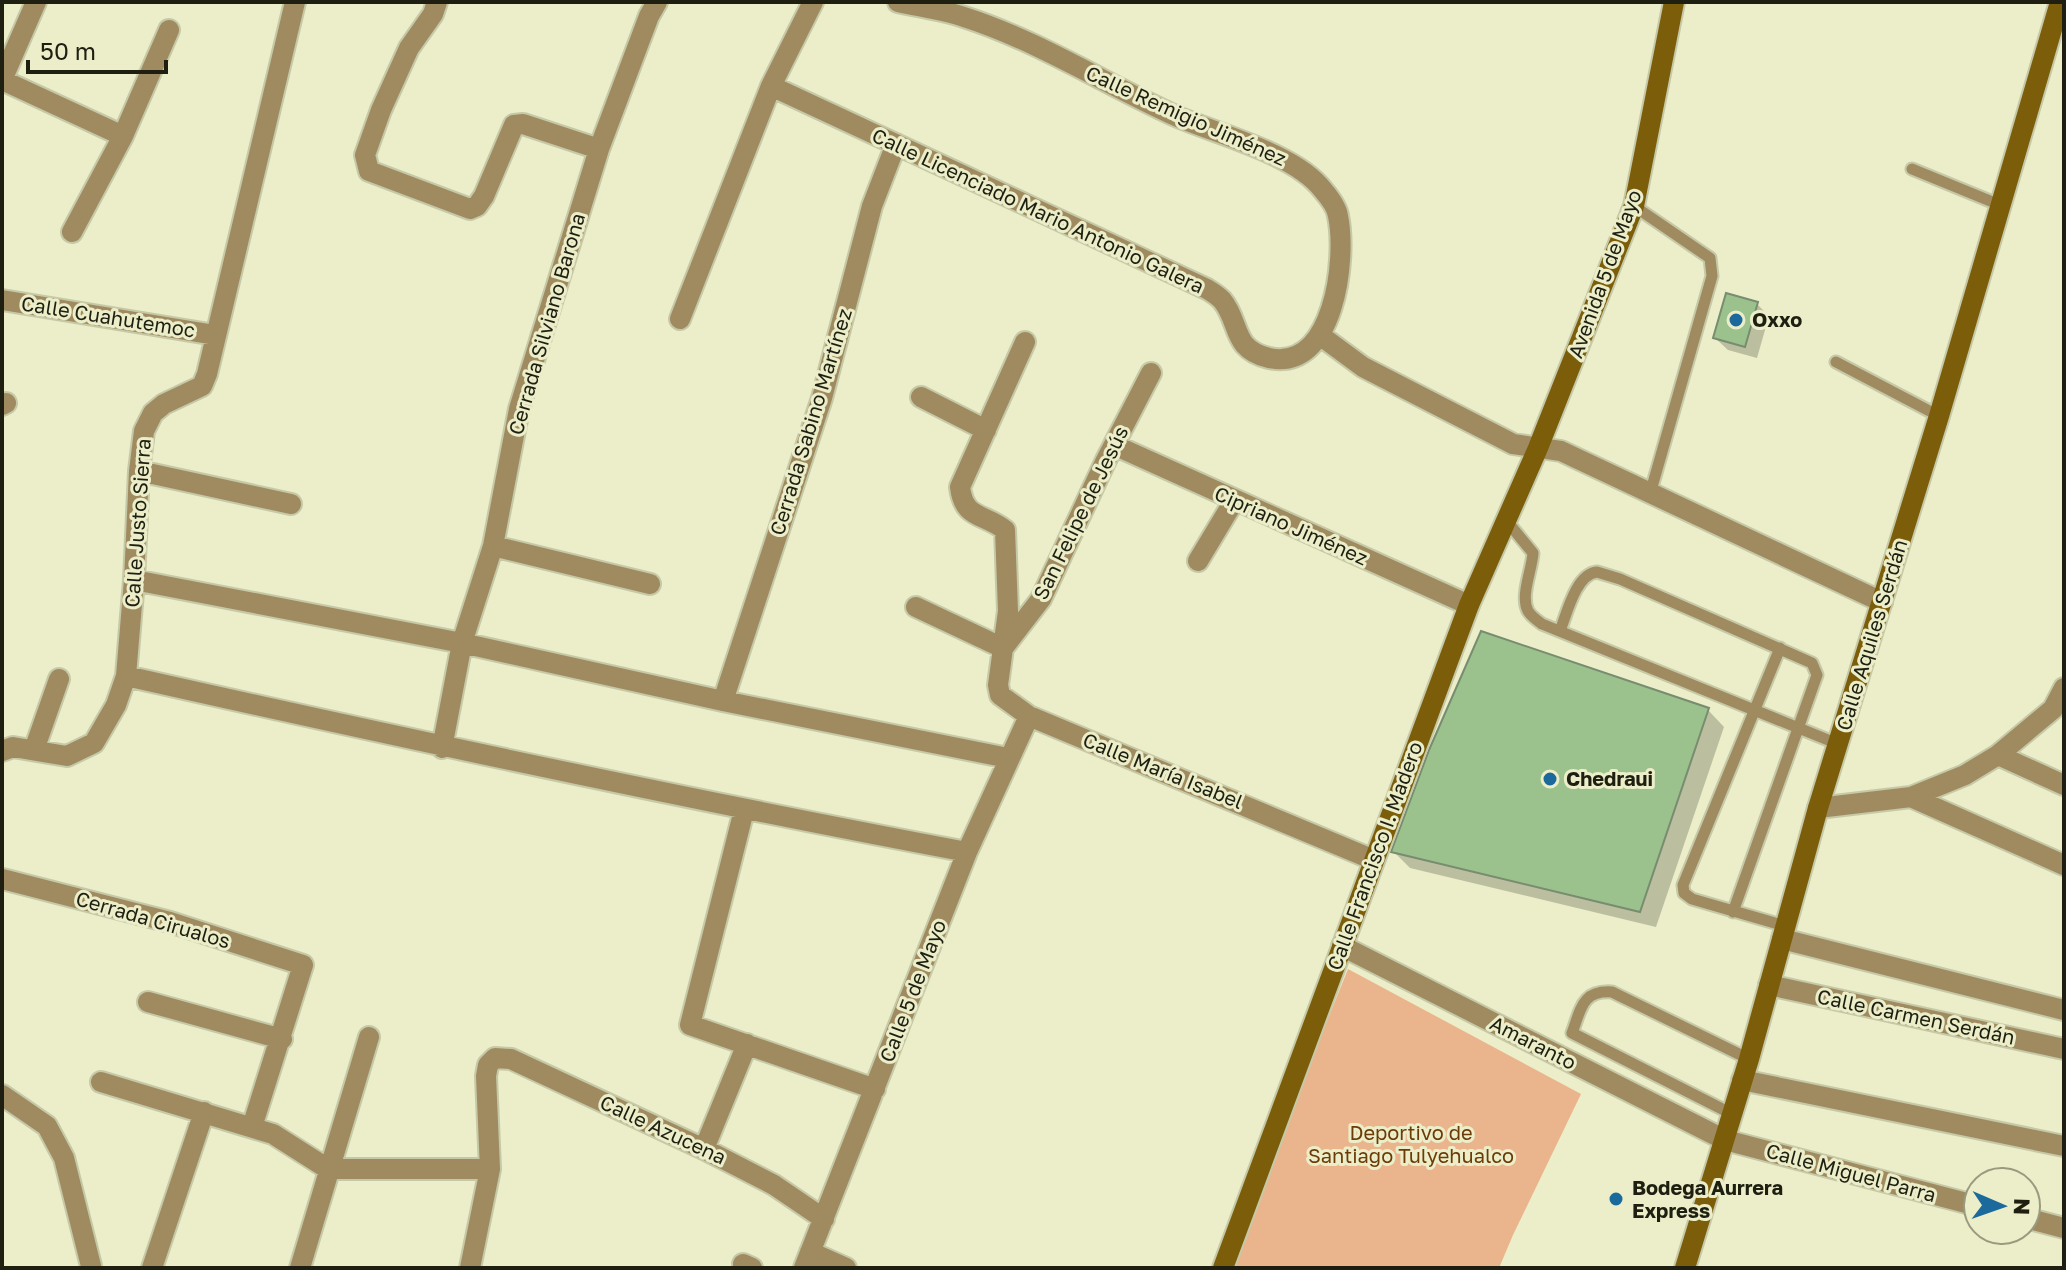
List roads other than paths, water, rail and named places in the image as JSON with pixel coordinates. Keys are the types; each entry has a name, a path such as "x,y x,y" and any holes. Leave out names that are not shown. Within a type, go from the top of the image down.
{"main road":[{"name":"Avenida 5 de Mayo","path":"1538,448 1634,206 1674,2"},
{"name":"Calle Aquiles Serdán","path":"1685,1268 1749,1059 1818,808 1939,416 2060,2"},
{"name":"Calle Francisco I. Madero","path":"1223,1268 1469,605 1538,448"}],"street":[{"path":"36,2 2,80 123,136"},
{"name":"Calle Justo Sierra","path":"2,751 13,747 67,756 94,743 116,705 126,676 144,431 153,413 164,404 202,386 207,374 295,2"},
{"path":"437,2 433,14 409,48 381,110 365,155 369,171 470,209 477,206 484,196 514,125 523,124 599,149"},
{"name":"Cerrada Silviano Barona","path":"442,748 462,643 493,546 519,409 599,149 657,2"},
{"path":"680,319 771,86 813,2"},
{"name":"Calle Remigio Jiménez","path":"898,2 963,17 992,28 1178,116 1294,165 1322,188 1338,213 1341,252 1331,310 1321,336"},
{"path":"72,232 123,136 169,30"},
{"name":"Calle Licenciado Mario Antonio Galera","path":"771,86 1207,289 1222,300 1240,342 1260,354 1282,358 1294,355 1305,351 1321,336"},
{"name":"Cerrada Sabino Martínez","path":"723,701 822,398 872,206 896,144"},
{"name":"Calle Cuahutemoc","path":"2,300 215,335"},
{"path":"1321,336 1363,367 1513,444 1561,451 1882,602"},
{"path":"916,607 1003,648 1008,611 1005,530 970,513 962,501 960,487 1025,342"},
{"name":"San Felipe de Jesús","path":"1003,648 1041,599 1151,373"},
{"path":"921,397 986,430"},
{"name":"Cipriano Jiménez","path":"1114,445 1469,605"},
{"path":"139,471 291,504"},
{"path":"1198,561 1234,501"},
{"path":"493,546 650,584"},
{"path":"134,580 462,643 723,701 1008,758"},
{"name":"Calle María Isabel","path":"1003,648 1000,695 1029,716 1374,860"},
{"path":"126,676 442,748 967,852"},
{"path":"34,750 59,679"},
{"path":"1818,808 1911,797 1965,775 2059,712 2064,688"},
{"name":"Calle 5 de Mayo","path":"807,1260 967,852 1029,716"},
{"path":"1998,755 2064,785"},
{"path":"1911,797 2064,865"},
{"path":"744,810 690,1025 875,1089"},
{"name":"Cerrada Cirualos","path":"2,879 170,922 303,965 282,1039"},
{"path":"1784,933 2064,1010"},
{"name":"Amaranto","path":"1342,946 1725,1140"},
{"name":"Calle Carmen Serdán","path":"1769,985 2064,1049"},
{"path":"148,1002 282,1039 252,1127"},
{"path":"300,1268 369,1037"},
{"path":"704,1149 747,1044"},
{"name":"Calle Azucena","path":"490,1169 488,1065 495,1058 511,1059 704,1149 774,1185 824,1219"},
{"path":"1742,1080 2064,1146"},
{"path":"101,1082 273,1134 328,1169 490,1169 470,1268"},
{"path":"2,1095 47,1126 64,1158 93,1267"},
{"path":"152,1268 204,1112"},
{"name":"Calle Miguel Parra","path":"1725,1140 1962,1202"},
{"path":"2042,1222 2064,1228"},
{"path":"807,1260 846,1268"}],"lane":[{"path":"1912,169 2000,205"},
{"path":"1634,206 1710,258 1712,276 1650,494"},
{"path":"1836,362 1939,416"},
{"path":"1506,520 1533,553 1525,597 1528,611 1542,624 1838,744"},
{"path":"1560,631 1582,579 1589,573 1597,572 1780,648 1817,668 1800,729 1733,912"},
{"path":"1780,648 1683,885 1684,893 1692,899 1784,933"},
{"path":"1561,1057 1586,998 1597,991 1612,992 1749,1059"},
{"path":"1572,1033 1732,1114"}],"place":[{"name":"Oxxo","path":"1736,320"},
{"name":"Chedraui","path":"1550,779"},
{"name":"Bodega Aurrera Express","path":"1616,1199"}],"park label":[{"name":"Deportivo de Santiago Tulyehualco","path":"1411,1144"}]}
